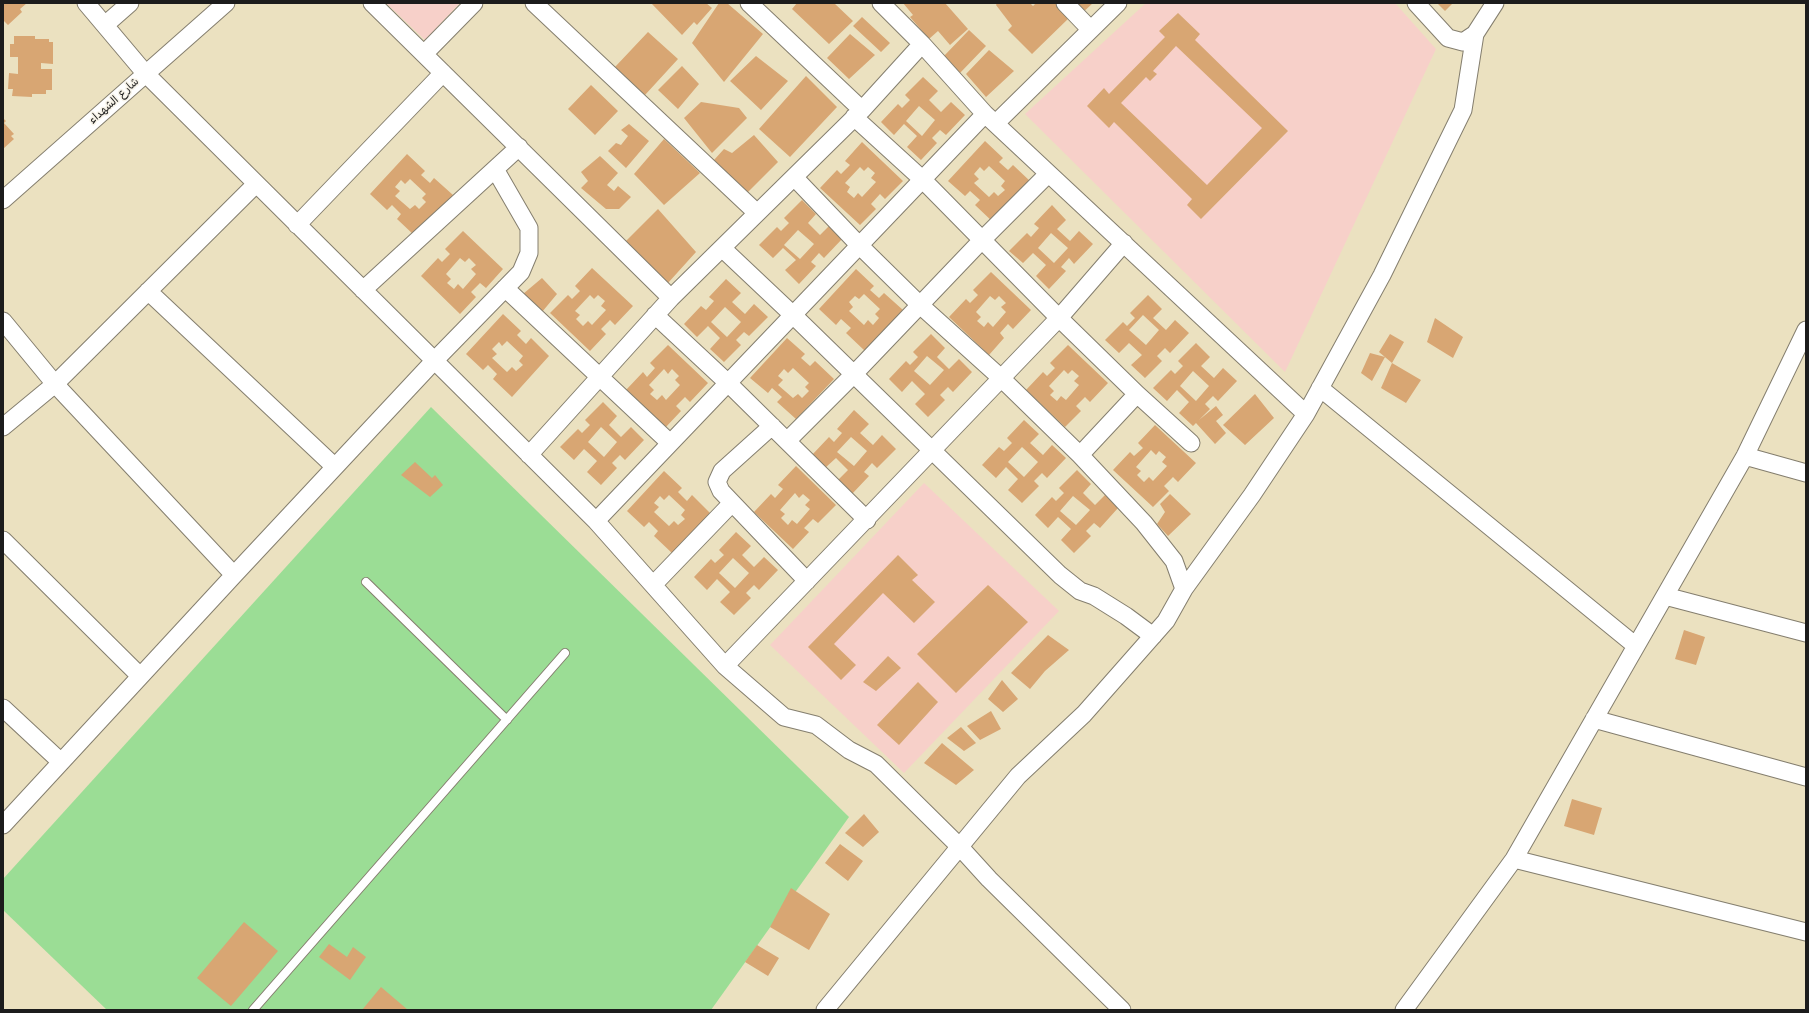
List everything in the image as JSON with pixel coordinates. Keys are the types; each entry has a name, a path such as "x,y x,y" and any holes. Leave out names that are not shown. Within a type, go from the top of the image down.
{"street":[{"path":"86,3 145,73 596,521 725,666 784,717 816,725 849,750 876,764 959,846 989,879 1122,1010"},
{"path":"105,26 130,3"},
{"name":"شارع الشهداء","path":"3,200 226,3"},
{"path":"372,3 671,298"},
{"path":"424,54 474,3"},
{"path":"534,3 757,213"},
{"path":"749,3 1059,318 1137,394 1191,443"},
{"path":"881,3 922,44 990,119 1306,414"},
{"path":"1065,3 1090,29"},
{"path":"596,521 922,179 1118,3"},
{"path":"1416,3 1448,38 1463,42 1475,34 1495,3"},
{"path":"826,1010 959,846 1018,776 1084,714 1166,622 1184,589 1252,495 1306,414 1382,275 1463,110 1475,34"},
{"path":"529,455 671,298 858,114 922,44"},
{"path":"298,225 443,73"},
{"path":"363,290 519,147"},
{"path":"3,825 434,361 521,272 530,253 529,228 495,169"},
{"path":"787,441 1048,174"},
{"path":"794,177 859,245 920,304 1001,378 1080,455 1160,542 1174,561 1184,589"},
{"path":"3,427 56,384 256,184"},
{"path":"725,666 867,520 1059,318 1124,243"},
{"path":"722,248 793,314 1060,575 1080,591 1094,596 1153,636"},
{"path":"505,288 599,378 670,443"},
{"path":"148,291 335,467"},
{"path":"655,315 728,383 867,520"},
{"path":"3,321 56,384 234,575"},
{"path":"1404,1010 1514,859 1745,456 1806,330"},
{"path":"1320,388 1636,646"},
{"path":"1080,455 1137,394"},
{"path":"772,426 722,471 717,482 721,491 807,581"},
{"path":"1745,456 1806,473"},
{"path":"653,585 732,503"},
{"path":"3,540 140,676"},
{"path":"1665,596 1806,633"},
{"path":"3,708 61,762"},
{"path":"1594,719 1806,776"},
{"path":"1514,859 1806,932"}],"lane":[{"path":"366,582 507,720"},
{"path":"253,1010 565,653"}],"shaded area":[{"path":"386,3 460,3 425,40"},
{"path":"1146,3 1395,3 1436,49 1285,372 1025,114"},
{"path":"924,483 1059,611 904,773 770,645"}],"green space":[{"path":"431,407 849,817 711,1010 107,1010 3,910 3,879"}],"building":[{"path":"3,3 27,3 20,9 22,12 8,25 3,20"},
{"path":"651,3 706,3 712,8 697,25 694,22 682,35"},
{"path":"719,3 727,3 763,34 724,82 692,43"},
{"path":"797,3 834,3 853,21 829,44 792,9"},
{"path":"903,3 945,3 968,29 950,45 938,31 929,39 910,17 913,15"},
{"path":"997,3 1030,3 1033,6 1036,3 1056,3 1070,17 1032,54 1008,30 1012,26 996,5"},
{"path":"1069,3 1093,3 1080,15"},
{"path":"1437,3 1453,3 1445,11"},
{"path":"1178,13 1200,34 1195,40 1288,131 1201,219 1187,205 1192,199 1114,122 1109,128 1087,106 1104,88 1109,94 1165,37 1159,31","holes":["1176,46 1262,128 1207,185 1121,103 1146,77 1150,81 1157,74 1153,71"]},
{"path":"862,17 890,43 881,52 853,26"},
{"path":"969,30 986,46 960,73 943,57"},
{"path":"648,32 678,59 645,95 615,67"},
{"path":"850,34 875,55 849,79 827,58"},
{"path":"14,36 35,36 35,39 49,39 49,42 53,42 53,64 41,63 41,69 52,69 52,90 46,90 46,94 32,94 32,97 12,96 13,89 8,89 9,73 18,74 18,57 10,57 10,44 14,44"},
{"path":"989,50 1014,71 986,97 966,74"},
{"path":"756,56 788,81 761,110 730,81"},
{"path":"682,66 699,84 678,109 658,90"},
{"path":"806,76 837,107 790,157 759,129"},
{"path":"923,77 938,91 929,100 941,112 951,102 965,115 946,135 940,130 932,138 937,143 921,160 907,147 917,136 904,124 894,135 881,122 898,104 902,108 910,100 905,95","holes":["919,106 935,120 922,136 906,121"]},
{"path":"591,85 618,111 595,135 568,109"},
{"path":"701,102 739,108 747,118 712,153 684,118"},
{"path":"3,118 6,121 4,123 14,134 11,136 14,139 3,149"},
{"path":"629,124 649,141 626,168 608,151 616,143 621,145 628,136 621,130"},
{"path":"754,135 778,162 747,193 714,160 724,149 732,153"},
{"path":"664,139 700,173 664,205 634,174"},
{"path":"985,141 1003,158 999,162 1008,170 1013,165 1031,182 994,223 975,205 980,200 970,191 965,196 948,181","holes":["989,166 1005,181 1001,186 1005,190 998,196 994,192 989,197 974,183 979,179 974,174 980,167 984,171"]},
{"path":"862,142 903,181 885,199 880,194 871,204 876,209 860,225 820,188 837,170 841,174 850,165 845,161","holes":["860,167 864,171 868,167 875,173 871,178 876,182 862,197 858,193 854,198 847,192 850,187 845,183"]},
{"path":"407,154 425,171 421,175 430,183 434,178 453,195 415,236 397,219 401,214 392,205 387,210 370,194","holes":["410,179 426,194 422,198 426,202 419,209 415,205 410,209 395,196 400,191 395,187 401,180 405,184"]},
{"path":"600,156 618,173 607,185 614,191 618,186 631,197 619,209 606,209 581,188 588,181 581,172"},
{"path":"802,200 816,214 808,223 820,235 829,226 843,238 824,258 819,253 811,262 816,266 799,284 785,270 796,260 783,248 773,258 759,245 777,227 781,231 789,223 784,218","holes":["798,230 814,244 800,259 784,245"]},
{"path":"1052,205 1066,220 1057,229 1070,241 1079,231 1093,244 1074,264 1069,258 1061,267 1066,271 1049,289 1036,276 1046,265 1033,253 1023,263 1009,251 1027,233 1031,237 1039,228 1034,224","holes":["1051,233 1068,248 1054,263 1038,248"]},
{"path":"658,209 696,252 668,283 625,242"},
{"path":"463,231 503,269 486,288 480,283 471,292 476,297 460,314 421,276 438,258 442,262 450,254 445,249","holes":["460,258 465,262 469,258 476,265 471,269 476,274 463,289 458,284 454,289 447,283 451,279 446,274"]},
{"path":"592,268 633,306 615,325 610,320 601,329 606,334 590,351 550,313 568,295 572,299 580,291 575,286","holes":["590,295 594,299 598,295 605,301 601,306 606,310 592,325 588,321 583,326 576,319 580,315 575,311"]},
{"path":"856,269 874,286 870,290 879,298 884,293 903,310 865,351 846,333 851,328 841,319 836,325 819,309","holes":["864,294 880,309 875,314 879,318 873,325 868,320 864,325 849,311 853,307 849,302 855,296 859,299"]},
{"path":"991,272 1031,310 1013,329 1008,324 1000,333 1004,338 989,355 949,317 966,299 970,303 978,295 973,290","holes":["990,296 995,300 999,296 1006,303 1001,307 1006,312 993,327 988,322 984,327 977,321 981,317 976,312"]},
{"path":"542,278 557,294 542,312 523,294"},
{"path":"726,279 741,293 732,302 745,314 754,304 768,317 749,336 744,332 736,340 741,345 724,362 710,349 720,338 708,326 697,337 684,324 701,306 706,310 714,301 709,297","holes":["725,307 741,322 727,337 711,322"]},
{"path":"1148,295 1162,309 1153,318 1166,330 1175,320 1189,333 1170,353 1165,348 1157,356 1162,361 1145,378 1131,365 1142,355 1129,343 1119,353 1105,340 1123,322 1127,326 1135,318 1130,313","holes":["1143,315 1159,330 1146,345 1129,330"]},
{"path":"503,314 521,331 517,335 526,344 531,338 549,356 512,397 493,379 497,374 488,365 483,370 466,354","holes":["507,341 523,356 519,361 523,365 516,371 512,367 507,372 492,358 497,354 492,349 499,342 502,346"]},
{"path":"1435,318 1463,337 1453,358 1427,342"},
{"path":"931,334 945,348 937,357 949,369 959,359 972,372 953,392 948,387 940,395 945,400 928,417 915,404 925,394 912,381 902,392 889,379 906,361 910,365 918,357 913,352","holes":["927,356 944,370 930,385 914,371"]},
{"path":"1390,334 1404,342 1392,363 1379,352"},
{"path":"787,338 805,354 801,358 810,366 815,361 834,379 796,419 777,402 782,397 772,388 768,393 750,378","holes":["793,368 809,383 805,387 809,391 802,398 798,394 793,398 778,385 783,380 778,376 784,369 788,373"]},
{"path":"1196,343 1210,357 1201,366 1214,378 1223,368 1237,381 1218,401 1213,396 1205,404 1210,409 1199,420 1216,406 1223,415 1216,421 1226,433 1215,444 1196,423 1193,426 1179,413 1189,402 1177,390 1167,401 1153,388 1171,370 1175,374 1183,366 1178,361","holes":["1193,371 1209,386 1196,401 1180,386"]},
{"path":"668,345 708,383 690,402 685,397 676,406 681,411 665,428 626,390 643,372 647,377 655,368 650,363","holes":["664,369 668,374 672,369 679,376 675,380 680,385 666,400 662,395 657,400 650,394 654,390 649,385"]},
{"path":"1068,345 1108,383 1090,402 1085,397 1076,406 1081,411 1065,427 1026,390 1043,372 1047,376 1055,368 1050,363","holes":["1064,370 1068,374 1072,370 1079,376 1074,381 1079,385 1066,400 1061,396 1057,401 1050,395 1054,391 1049,386"]},
{"path":"1370,353 1385,357 1372,381 1361,373"},
{"path":"1392,363 1421,380 1406,403 1381,388"},
{"path":"1255,394 1274,418 1245,445 1223,425"},
{"path":"603,402 617,416 609,425 621,437 631,427 644,440 625,460 620,455 612,463 617,468 601,485 587,472 597,461 584,449 574,460 560,447 578,429 582,433 590,425 585,420","holes":["601,427 617,442 604,457 588,442"]},
{"path":"854,410 869,424 860,433 873,445 882,435 896,449 877,468 872,463 864,472 869,476 852,494 838,480 848,470 836,458 825,468 812,455 829,437 834,442 842,433 837,429","holes":["851,437 867,451 854,466 837,452"]},
{"path":"1024,420 1039,434 1030,443 1043,455 1052,445 1066,458 1047,478 1042,473 1034,481 1039,486 1022,503 1008,490 1018,479 1006,467 996,478 982,465 999,447 1004,451 1012,443 1007,438","holes":["1022,447 1038,462 1024,477 1008,462"]},
{"path":"1155,425 1196,463 1178,482 1173,477 1164,486 1169,491 1153,507 1113,470 1130,452 1134,456 1143,448 1138,443","holes":["1151,450 1156,455 1159,451 1166,457 1162,462 1167,466 1153,481 1149,477 1144,482 1137,475 1141,471 1136,467"]},
{"path":"415,462 432,478 435,475 443,485 430,497 401,475"},
{"path":"796,466 836,505 818,523 813,519 804,528 809,532 793,549 754,512 771,494 775,498 783,489 778,485","holes":["795,493 799,498 803,494 810,500 805,505 810,509 797,524 792,520 788,525 781,518 785,514 780,510"]},
{"path":"1077,470 1091,484 1083,493 1095,505 1105,495 1118,508 1100,528 1094,523 1086,531 1091,536 1074,553 1061,540 1071,529 1058,517 1048,528 1035,515 1052,497 1056,501 1064,493 1059,488","holes":["1073,496 1090,510 1076,525 1060,511"]},
{"path":"664,471 682,488 678,492 687,501 692,495 710,513 673,554 654,536 658,531 649,522 644,527 627,511","holes":["669,495 685,510 681,515 685,519 678,525 674,521 669,526 654,512 659,507 654,503 660,496 664,500"]},
{"path":"1170,494 1191,514 1168,536 1157,524 1165,512 1160,504"},
{"path":"736,532 751,546 742,555 754,567 764,557 778,570 759,590 754,585 746,593 751,598 734,615 720,602 730,592 717,579 707,590 694,577 711,559 715,563 724,555 719,550","holes":["733,558 749,573 735,588 719,573"]},
{"path":"898,555 918,575 912,580 935,602 914,623 883,593 834,644 856,665 841,680 808,647"},
{"path":"988,585 1028,622 956,693 917,654"},
{"path":"1684,630 1705,637 1696,665 1675,659"},
{"path":"1048,635 1069,650 1045,671 1030,689 1011,673"},
{"path":"888,656 901,668 876,691 863,682"},
{"path":"1002,680 1018,699 1003,712 988,699"},
{"path":"918,682 938,702 899,745 877,725"},
{"path":"991,711 1001,729 980,740 967,726"},
{"path":"961,727 976,743 964,751 947,738"},
{"path":"942,743 974,770 956,785 924,763"},
{"path":"1572,799 1602,808 1594,835 1564,826"},
{"path":"864,814 879,832 863,847 845,833"},
{"path":"840,844 863,861 848,881 825,863"},
{"path":"791,888 830,914 809,950 770,927"},
{"path":"244,922 278,951 231,1006 197,978"},
{"path":"329,944 347,957 353,947 366,957 350,980 319,957"},
{"path":"757,945 779,958 768,976 745,962"},
{"path":"381,987 408,1010 362,1010"}]}
